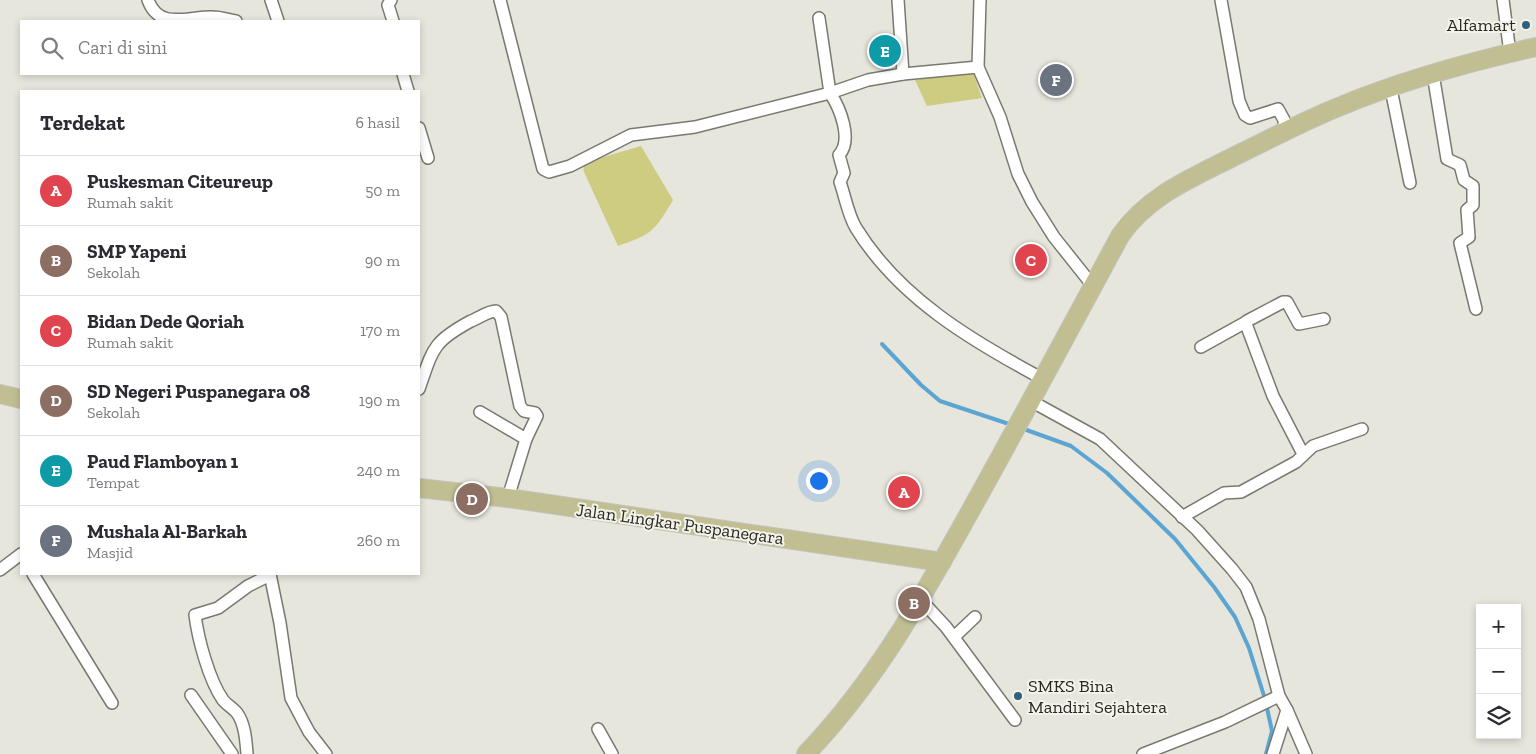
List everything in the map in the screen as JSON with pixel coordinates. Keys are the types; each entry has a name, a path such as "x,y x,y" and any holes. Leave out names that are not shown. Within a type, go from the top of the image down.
{"main road":[{"path":"806,754 851,702 886,656 921,600 1120,236 1143,207 1187,180 1337,107 1432,74 1536,47"},
{"path":"0,394 20,399"},
{"name":"Jalan Lingkar Puspanegara","path":"420,488 508,498 942,562"}],"street":[{"path":"148,0 154,12 168,20 214,17 230,20"},
{"path":"270,0 278,20"},
{"path":"391,0 388,5 393,20"},
{"path":"500,0 543,169 546,171 570,166 632,135 695,127 830,93 868,80 903,74 978,67"},
{"path":"898,0 903,74"},
{"path":"980,0 978,67 1000,117 1018,174 1032,202 1054,237 1093,286"},
{"path":"1221,0 1237,92 1245,114 1250,118 1280,109 1284,120 1285,132"},
{"path":"1503,0 1510,53"},
{"path":"819,18 830,93 837,103 845,136 843,150 839,155 844,174 840,182 854,227 885,269 930,309 982,347 1043,379"},
{"path":"1432,74 1447,159 1460,165 1464,180 1472,186 1473,205 1467,210 1469,237 1460,244 1476,310"},
{"path":"403,75 408,90"},
{"path":"1391,89 1410,183"},
{"path":"420,131 428,158"},
{"path":"1201,347 1283,302 1287,302 1299,324 1324,319"},
{"path":"420,386 430,355 439,342 450,332 496,311 501,317 520,406 524,411 535,413 537,416 526,439 508,498"},
{"path":"1246,322 1273,396 1303,454"},
{"path":"1029,405 1100,439 1137,472 1219,554 1246,587 1259,619 1272,700 1286,710 1306,754"},
{"path":"480,412 526,439"},
{"path":"1182,517 1224,492 1241,492 1296,462 1303,454 1325,441 1362,429"},
{"path":"0,570 20,555"},
{"path":"34,575 112,703"},
{"path":"247,754 245,736 238,714 223,700 210,671 198,635 195,615 218,608 248,586 268,575"},
{"path":"270,575 280,623 291,698 309,732 326,754"},
{"path":"921,600 954,637 1015,720"},
{"path":"954,637 975,617"},
{"path":"191,695 232,754"},
{"path":"1143,754 1225,722 1272,700"},
{"path":"1273,754 1286,710"},
{"path":"598,729 612,754"}],"shaded area":[{"path":"973,72 982,98 927,106 915,80"},
{"path":"641,146 673,200 661,219 651,230 645,235 618,246 584,172 583,163"}],"waterway":[{"path":"882,344 921,385 940,401 1012,425"},
{"path":"1021,428 1071,446 1107,473 1175,539 1214,587 1235,617 1249,648 1265,699 1272,731 1266,754"}],"place":[{"name":"Alfamart","path":"1526,25"},
{"name":"Paud Flamboyan 1","path":"885,51"},
{"name":"Mushala Al-Barkah","path":"1056,80"},
{"name":"Bidan Dede Qoriah","path":"1031,260"},
{"name":"Puskesman Citeureup","path":"904,492"},
{"name":"SD Negeri Puspanegara 08","path":"472,499"},
{"name":"SMP Yapeni","path":"914,603"},
{"name":"SMKS Bina Mandiri Sejahtera","path":"1018,696"}]}
